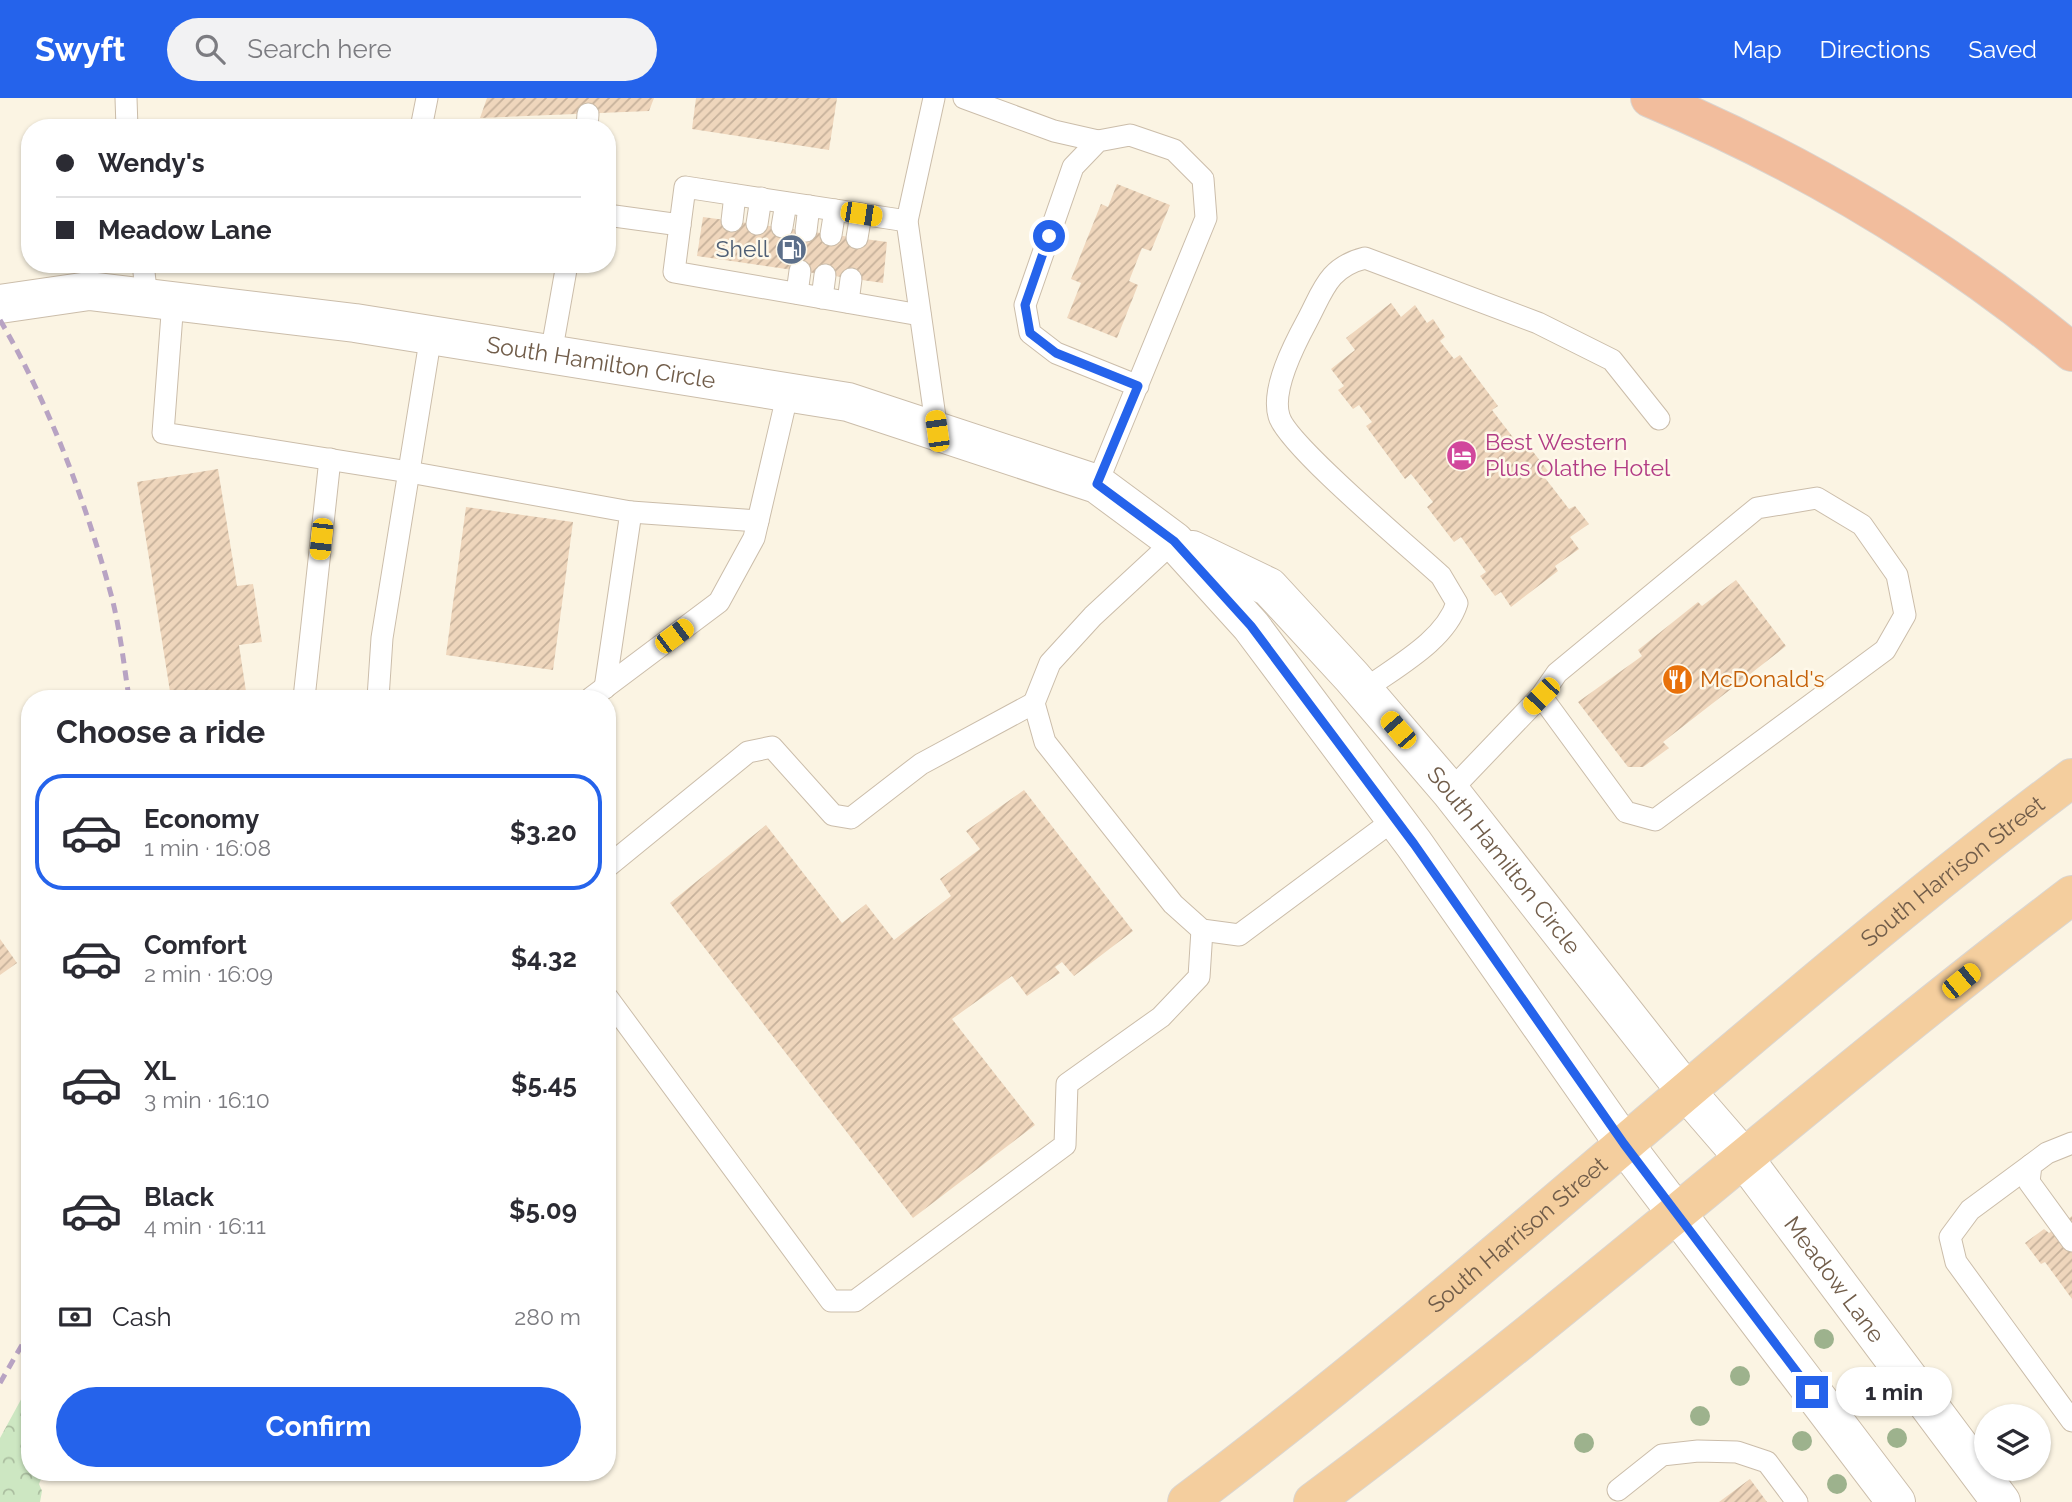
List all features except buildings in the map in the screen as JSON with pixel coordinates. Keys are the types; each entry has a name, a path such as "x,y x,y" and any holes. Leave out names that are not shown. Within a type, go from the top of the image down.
{"highway":[{"path":"1650,98 1715,125 1824,181 1934,246 2023,311 2072,352"},
{"name":"South Harrison Street","path":"1187,1502 1421,1315 1895,915 2072,778"},
{"path":"1313,1502 1504,1355 1743,1157 2072,895"}],"street":[{"name":"South Hamilton Circle","path":"0,304 89,291 154,288 788,392 848,402 1097,484 1174,541 1269,587 1364,690 1450,791 1685,1090 1743,1157"},
{"name":"South Hamilton Circle","path":"1174,541 1251,626 1395,819 1624,1144"},
{"path":"1624,1144 1895,1502"},
{"name":"Meadow Lane","path":"1743,1157 2001,1502"}],"lane":[{"path":"126,98 127,119"},
{"path":"423,119 427,98"},
{"path":"934,98 907,221 937,431"},
{"path":"964,98 1054,131 1098,141 1130,135 1174,150 1203,179 1206,218 1097,484"},
{"path":"1098,141 1073,167 1025,305 1030,333 1056,353 1138,386"},
{"path":"907,221 685,187 674,272 724,270 775,279 797,293 920,315"},
{"path":"732,221 735,195"},
{"path":"757,224 761,198"},
{"path":"782,228 786,202"},
{"path":"806,231 809,206"},
{"path":"831,235 835,210"},
{"path":"857,238 861,214"},
{"path":"616,216 680,225"},
{"path":"1364,690 1433,637 1452,617 1457,603 1441,576 1303,451 1279,417 1280,380 1331,276 1346,263 1365,258 1538,323 1612,360 1659,419"},
{"path":"797,293 800,271"},
{"path":"551,354 565,273"},
{"path":"822,298 825,275"},
{"path":"848,302 851,279"},
{"path":"154,288 163,433 409,472 631,512 758,521"},
{"path":"379,690 382,638 431,335"},
{"path":"602,690 719,602 754,538 788,392"},
{"path":"305,690 330,459"},
{"path":"1450,791 1541,696 1557,673 1757,508 1817,498 1862,525 1897,575 1905,615 1885,650 1656,820 1626,812 1541,696"},
{"path":"599,690 631,512"},
{"path":"1174,541 1093,616 1050,663 1034,703 1045,742 1173,904 1202,930 1239,935 1395,819"},
{"path":"616,860 748,752 772,747 834,815 851,818 921,764 1034,703"},
{"path":"616,1009 831,1301 855,1301 1065,1145 1067,1084 1161,1017 1199,977 1202,930"},
{"path":"2069,1148 2031,1165 1970,1210 1950,1237 1956,1262 2072,1422"},
{"path":"2031,1165 2029,1182 2072,1241"},
{"path":"1618,1490 1662,1455 1698,1451 1737,1452 1767,1462 1797,1502"}],"green space":[{"path":"21,1400 21,1481 40,1481 40,1502 0,1502 0,1438"}],"railway":[{"path":"0,320 51,420 91,526 115,610 128,690"},
{"path":"0,1383 21,1347"}],"place":[{"name":"Shell","path":"792,249"},
{"name":"Best Western Plus Olathe Hotel","path":"1462,455"},
{"name":"McDonald's","path":"1677,679"}],"route":[{"path":"1049,236 1025,305 1030,333 1056,353 1138,386 1097,484 1174,541 1251,626 1414,844 1624,1144 1812,1392"}]}
